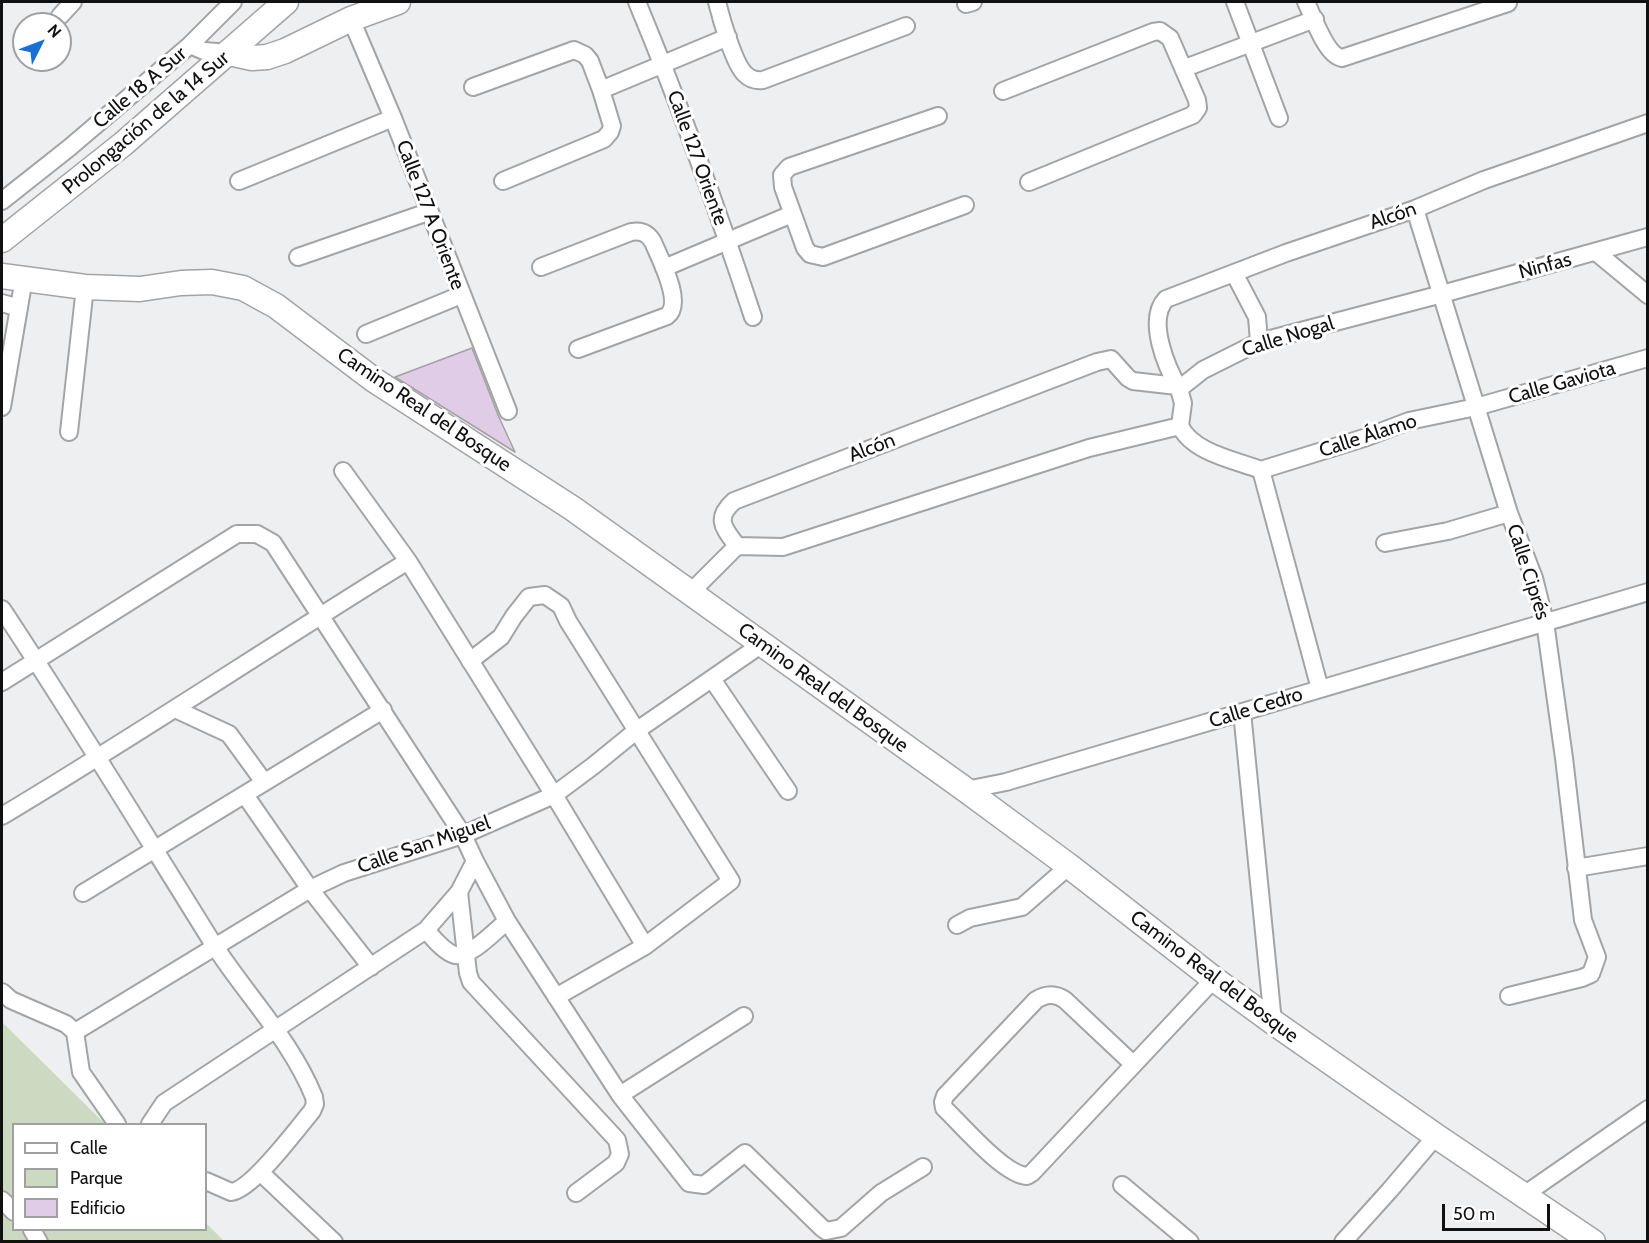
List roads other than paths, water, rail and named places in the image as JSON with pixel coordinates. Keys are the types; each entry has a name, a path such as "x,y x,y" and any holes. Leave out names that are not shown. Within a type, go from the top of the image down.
{"street":[{"path":"190,45 232,2"},
{"name":"Calle 18 A Sur","path":"2,201 69,148 190,45 204,51 252,58 267,57 285,51 351,19 398,2"},
{"name":"Calle 127 Oriente","path":"637,2 663,65 728,241 753,317"},
{"path":"717,2 740,68 746,76 755,81 906,26"},
{"path":"1235,2 1279,118"},
{"path":"1306,2 1330,52 1338,58 1508,3"},
{"name":"Prolongación de la 14 Sur","path":"2,240 123,144 229,53 282,3"},
{"name":"Calle 127 A Oriente","path":"351,19 393,118 508,411"},
{"path":"1185,68 1315,19"},
{"path":"1003,91 1160,31 1170,38 1185,68 1198,104 1193,115 1029,182"},
{"path":"601,90 728,37"},
{"path":"473,87 574,50 585,55 590,61 601,90 612,126 604,139 503,181"},
{"path":"938,116 789,167 782,175 782,181 805,248 810,254 823,257 964,205"},
{"path":"239,181 393,118"},
{"name":"Alcón","path":"1178,387 1169,372 1157,326 1158,311 1166,299 1286,253 1415,209 1484,180 1647,123"},
{"name":"Calle Ciprés","path":"1415,209 1509,513 1534,578 1545,622 1583,920 1597,957 1591,974 1572,981 1509,996"},
{"path":"298,257 428,212"},
{"path":"664,268 792,214"},
{"path":"541,267 637,231 649,236 664,268 674,296 671,313 578,349"},
{"name":"Ninfas","path":"1442,294 1647,237"},
{"path":"1596,252 1647,295"},
{"path":"1234,273 1257,317 1259,342"},
{"path":"2,407 19,308 13,277"},
{"name":"Camino Real del Bosque","path":"13,277 85,287 140,289 181,283 212,282 243,288 276,306 374,381 572,508 691,592 1069,866 1273,1022 1593,1242"},
{"path":"69,432 85,287"},
{"name":"Calle Nogal","path":"1178,387 1203,369 1259,342 1442,294"},
{"path":"366,334 461,295"},
{"path":"2,303 19,308"},
{"name":"Calle Gaviota","path":"1476,407 1647,358"},
{"name":"Alcón","path":"736,546 723,526 722,517 726,508 734,501 1096,362 1111,359 1133,381 1178,387"},
{"path":"1178,387 1183,403 1180,426 1185,434 1206,450 1261,470 1320,689"},
{"name":"Calle Álamo","path":"1261,470 1367,437 1408,421 1476,407"},
{"path":"691,592 736,546 765,548 791,545 1089,448 1180,426"},
{"path":"343,471 408,561 645,946"},
{"path":"1385,543 1448,531 1509,513"},
{"path":"2,682 237,534 257,534 273,543 463,835 507,921 556,997 620,1095 689,1184 704,1185 745,1153 826,1231 841,1228 881,1193 923,1167"},
{"path":"2,816 97,759 408,561"},
{"name":"Calle Cedro","path":"966,790 1006,782 1647,592"},
{"path":"470,661 501,637 529,597 545,595 561,606 568,621 731,881 645,946 556,997"},
{"path":"2,609 216,947 276,1028 312,1090 315,1104 312,1111 260,1172 237,1192 223,1190 207,1182"},
{"name":"Calle San Miguel","path":"75,1032 310,889 344,873 463,835 554,795 636,731 762,644"},
{"path":"712,679 788,791"},
{"path":"175,709 229,734 264,782"},
{"path":"83,893 382,710"},
{"path":"1242,712 1273,1022"},
{"path":"245,795 310,889 371,967"},
{"path":"1576,868 1647,856"},
{"path":"151,1123 164,1103 426,930 459,892 475,861"},
{"path":"957,925 970,918 1022,907 1069,866"},
{"path":"459,892 471,982 618,1140 620,1154 616,1163 576,1192"},
{"path":"426,930 440,945 454,955 467,954 507,921"},
{"path":"1133,1064 1065,1000 1058,996 1044,995 1036,1000 945,1096 943,1102 945,1108 999,1162 1012,1172 1027,1176 1214,979"},
{"path":"2,992 11,1000 66,1024 75,1032 81,1072 116,1123"},
{"path":"620,1095 744,1016"},
{"path":"1524,1195 1647,1109"},
{"path":"1343,1242 1436,1136"},
{"path":"260,1172 333,1242"},
{"path":"1122,1185 1190,1242"}]}
